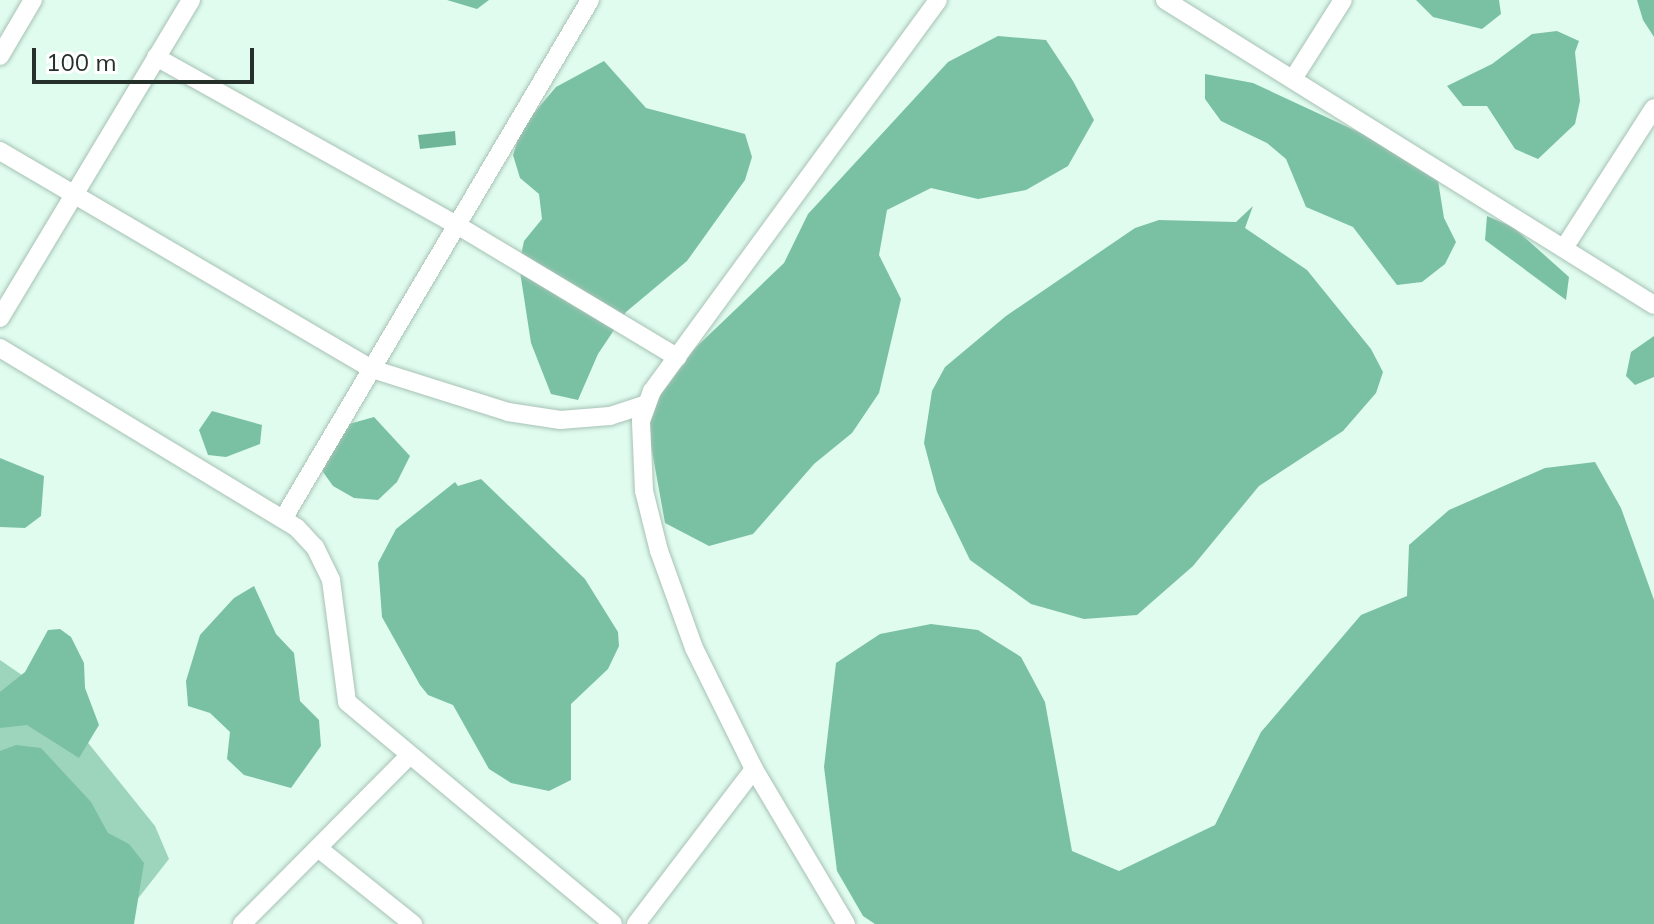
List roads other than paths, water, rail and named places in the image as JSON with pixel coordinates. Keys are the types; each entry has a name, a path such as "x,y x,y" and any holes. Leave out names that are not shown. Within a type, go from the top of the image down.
{"street":[{"path":"0,56 33,0"},
{"path":"0,318 191,0"},
{"path":"283,519 590,0"},
{"path":"846,924 754,769 694,648 659,551 643,480 644,405 938,0"},
{"path":"1165,0 1654,305"},
{"path":"1293,79 1343,0"},
{"path":"156,57 457,225 677,357"},
{"path":"1564,248 1654,108"},
{"path":"0,151 372,369 508,412 560,420 610,416 644,405"},
{"path":"0,348 283,519 315,547 331,580 347,702 613,924"},
{"path":"242,924 409,756"},
{"path":"636,924 754,769"},
{"path":"318,848 413,924"}]}
